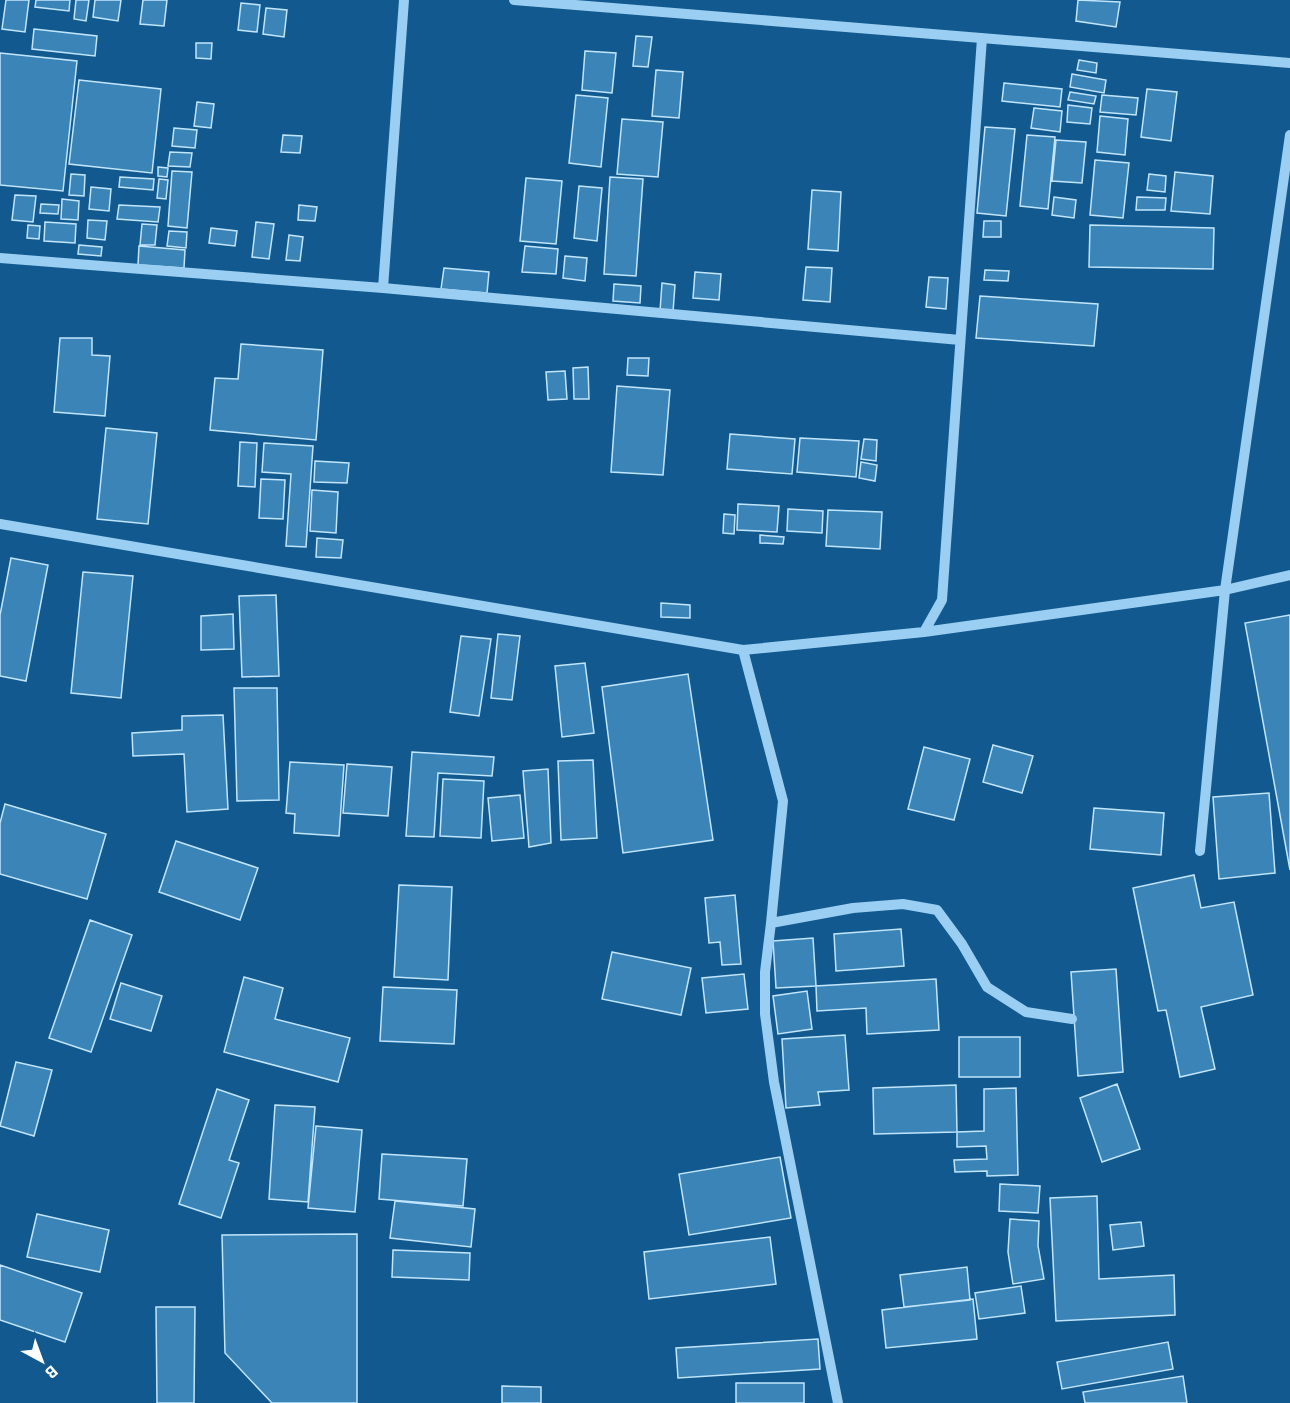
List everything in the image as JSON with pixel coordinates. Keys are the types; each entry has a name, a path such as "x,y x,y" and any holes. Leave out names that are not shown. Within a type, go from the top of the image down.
{"street":[{"path":"383,288 404,0"},
{"path":"514,0 1290,63"},
{"path":"924,632 942,600 982,38"},
{"path":"1200,851 1225,590 1290,135"},
{"path":"0,258 383,288 960,340"},
{"path":"0,524 743,650 924,632 1225,590 1290,575"},
{"path":"743,650 783,801 765,972 765,1014 771,1059 838,1403"},
{"path":"771,923 853,908 903,904 938,910 962,944 987,987 1026,1012 1072,1019"}],"building":[{"path":"6,0 29,0 25,32 2,29"},
{"path":"36,0 70,0 69,11 35,7"},
{"path":"76,0 89,0 86,21 74,19"},
{"path":"95,0 121,0 118,21 93,17"},
{"path":"143,0 167,0 164,26 140,24"},
{"path":"1078,0 1120,2 1116,27 1076,21"},
{"path":"241,3 260,5 257,32 238,30"},
{"path":"266,8 287,10 284,37 263,34"},
{"path":"34,29 97,36 95,56 32,49"},
{"path":"636,36 652,37 648,67 633,66"},
{"path":"196,43 212,43 211,59 196,58"},
{"path":"585,51 616,53 612,93 582,90"},
{"path":"0,53 77,61 63,191 0,185"},
{"path":"1079,60 1097,63 1096,73 1077,70"},
{"path":"656,70 683,72 679,118 652,116"},
{"path":"1072,74 1106,80 1104,93 1070,87"},
{"path":"79,80 161,89 152,173 69,164"},
{"path":"1004,83 1062,89 1060,107 1002,101"},
{"path":"1147,89 1177,92 1171,141 1141,137"},
{"path":"1070,92 1096,96 1094,104 1068,100"},
{"path":"576,95 608,98 601,167 569,163"},
{"path":"1102,95 1138,98 1136,115 1100,112"},
{"path":"197,102 214,104 211,128 194,126"},
{"path":"1068,105 1092,108 1090,124 1067,122"},
{"path":"1034,108 1062,111 1060,132 1031,128"},
{"path":"1100,116 1128,119 1125,155 1097,152"},
{"path":"622,119 663,122 658,177 617,174"},
{"path":"985,127 1015,129 1006,216 977,213"},
{"path":"174,128 197,130 195,148 172,146"},
{"path":"283,135 302,136 300,153 281,152"},
{"path":"1027,135 1055,137 1048,209 1020,206"},
{"path":"1056,140 1086,142 1082,183 1052,181"},
{"path":"170,152 192,153 190,167 168,166"},
{"path":"1095,160 1129,163 1123,218 1090,215"},
{"path":"158,167 168,168 167,177 158,176"},
{"path":"172,171 192,172 187,228 168,226"},
{"path":"1175,172 1213,176 1210,214 1171,211"},
{"path":"71,174 85,175 84,196 69,195"},
{"path":"1149,174 1166,176 1165,192 1147,190"},
{"path":"120,177 154,179 153,190 119,187"},
{"path":"610,177 643,179 636,276 604,274"},
{"path":"526,178 562,181 556,244 520,241"},
{"path":"159,179 168,180 166,199 157,198"},
{"path":"579,186 602,188 597,241 574,238"},
{"path":"91,187 111,189 109,211 89,209"},
{"path":"812,190 841,192 838,251 808,249"},
{"path":"15,195 36,196 33,222 12,220"},
{"path":"1054,197 1076,200 1074,218 1052,215"},
{"path":"1137,197 1166,198 1165,210 1136,210"},
{"path":"62,199 79,201 78,220 61,219"},
{"path":"41,204 59,205 58,214 40,213"},
{"path":"119,205 160,207 158,222 117,219"},
{"path":"299,205 317,207 315,221 298,220"},
{"path":"88,220 107,221 105,240 87,238"},
{"path":"984,221 1001,221 1001,237 983,237"},
{"path":"45,222 76,224 75,243 44,241"},
{"path":"256,222 274,224 269,259 252,257"},
{"path":"142,224 157,225 155,245 140,245"},
{"path":"28,225 40,226 39,239 27,238"},
{"path":"1090,225 1214,228 1213,269 1089,267"},
{"path":"211,228 237,231 235,246 209,243"},
{"path":"169,231 187,232 186,248 167,246"},
{"path":"289,235 303,237 300,261 286,260"},
{"path":"79,245 102,247 101,256 78,254"},
{"path":"139,246 185,250 184,268 138,265"},
{"path":"525,246 558,249 556,274 522,272"},
{"path":"565,256 587,258 585,281 563,278"},
{"path":"806,267 832,268 830,302 803,300"},
{"path":"444,268 489,272 487,293 441,289"},
{"path":"985,270 1009,271 1008,281 984,280"},
{"path":"695,272 721,274 719,300 693,298"},
{"path":"929,277 948,278 946,309 926,307"},
{"path":"662,283 675,285 673,312 660,311"},
{"path":"614,284 641,286 640,303 613,301"},
{"path":"980,296 1098,304 1094,346 976,338"},
{"path":"60,338 92,338 92,355 110,356 105,416 54,412"},
{"path":"241,344 323,350 316,440 210,430 215,378 238,379"},
{"path":"628,358 649,358 648,376 627,375"},
{"path":"588,367 589,399 574,399 573,368"},
{"path":"565,371 567,399 548,400 546,372"},
{"path":"617,386 670,390 663,475 611,472"},
{"path":"106,428 157,433 148,524 97,519"},
{"path":"730,434 795,439 792,474 727,469"},
{"path":"800,438 859,441 856,477 797,472"},
{"path":"864,439 877,440 876,461 861,459"},
{"path":"240,442 257,443 255,487 238,486"},
{"path":"264,443 313,446 306,547 286,546 291,474 262,472"},
{"path":"315,461 349,463 347,483 314,482"},
{"path":"861,462 877,465 875,481 859,478"},
{"path":"261,479 285,480 283,519 259,518"},
{"path":"312,490 338,492 336,533 310,531"},
{"path":"738,504 779,506 777,532 737,530"},
{"path":"788,509 823,511 822,533 787,531"},
{"path":"828,510 882,512 880,549 826,546"},
{"path":"724,514 735,515 734,534 723,533"},
{"path":"760,535 784,537 783,544 760,543"},
{"path":"317,538 343,540 341,558 316,557"},
{"path":"11,558 48,565 26,681 0,676 0,615"},
{"path":"83,572 133,576 121,698 71,693"},
{"path":"276,595 279,676 242,677 239,596"},
{"path":"661,603 690,605 690,618 661,617"},
{"path":"233,614 234,649 201,650 201,616"},
{"path":"1290,615 1290,870 1245,623"},
{"path":"498,634 520,636 512,700 491,698"},
{"path":"461,636 491,639 479,716 450,712"},
{"path":"585,663 594,733 562,737 555,666"},
{"path":"688,674 713,840 623,853 602,687"},
{"path":"234,688 277,688 279,800 237,801"},
{"path":"223,715 228,809 187,812 184,754 133,756 132,733 182,730 182,716"},
{"path":"993,745 1033,756 1022,793 983,782"},
{"path":"924,747 970,759 954,820 908,809"},
{"path":"412,752 494,757 492,776 438,773 434,837 406,836"},
{"path":"593,760 597,838 561,840 558,761"},
{"path":"290,762 344,765 339,836 294,833 295,814 286,813"},
{"path":"347,764 392,767 388,816 343,813"},
{"path":"548,769 551,843 529,847 523,771"},
{"path":"443,779 484,781 481,838 440,836"},
{"path":"1269,793 1275,873 1219,879 1213,797"},
{"path":"520,795 524,838 492,841 488,798"},
{"path":"5,804 106,834 87,899 0,874 0,823"},
{"path":"1094,808 1164,813 1161,855 1090,849"},
{"path":"176,841 258,868 240,920 159,892"},
{"path":"1194,875 1201,908 1234,902 1253,995 1201,1007 1215,1069 1180,1077 1166,1010 1158,1011 1133,888"},
{"path":"399,885 452,887 448,980 394,977"},
{"path":"735,895 741,964 722,965 720,942 709,943 705,898"},
{"path":"90,920 132,935 91,1052 49,1038"},
{"path":"901,929 904,966 836,971 834,934"},
{"path":"813,938 816,986 776,988 773,941"},
{"path":"612,952 691,968 681,1015 602,999"},
{"path":"1116,969 1123,1072 1078,1076 1071,972"},
{"path":"744,974 748,1009 706,1013 702,978"},
{"path":"244,977 283,988 275,1019 350,1038 338,1082 224,1052"},
{"path":"936,979 939,1030 867,1034 866,1008 817,1011 816,986"},
{"path":"121,983 162,996 151,1031 110,1019"},
{"path":"383,987 457,990 454,1044 380,1041"},
{"path":"807,991 812,1029 778,1034 773,996"},
{"path":"845,1035 849,1090 818,1092 820,1105 786,1108 782,1039"},
{"path":"959,1037 1020,1037 1020,1077 959,1077"},
{"path":"16,1062 52,1070 34,1136 0,1126"},
{"path":"1117,1084 1140,1149 1102,1162 1080,1098"},
{"path":"956,1085 957,1132 874,1134 873,1088"},
{"path":"1016,1088 1018,1175 987,1176 987,1171 955,1172 954,1160 987,1159 986,1146 957,1147 957,1132 984,1131 984,1089"},
{"path":"217,1089 249,1100 229,1160 239,1163 221,1218 179,1204"},
{"path":"275,1105 315,1107 308,1202 269,1199"},
{"path":"316,1126 362,1130 355,1212 308,1208"},
{"path":"382,1154 467,1159 463,1206 379,1199"},
{"path":"780,1157 791,1218 689,1235 679,1174"},
{"path":"1000,1184 1040,1186 1038,1213 999,1211"},
{"path":"1097,1196 1099,1279 1174,1275 1175,1315 1056,1321 1050,1198"},
{"path":"395,1201 475,1209 471,1247 390,1238"},
{"path":"37,1214 109,1230 100,1272 27,1257"},
{"path":"1010,1219 1039,1221 1038,1246 1044,1279 1013,1284 1008,1252"},
{"path":"1141,1222 1144,1246 1113,1250 1110,1225"},
{"path":"357,1234 357,1403 272,1403 225,1353 222,1235"},
{"path":"770,1237 776,1284 649,1299 644,1252"},
{"path":"393,1250 470,1253 469,1280 392,1277"},
{"path":"0,1265 82,1293 65,1342 0,1320"},
{"path":"967,1267 970,1300 904,1307 900,1275"},
{"path":"1021,1286 1025,1313 979,1319 975,1293"},
{"path":"973,1299 977,1339 886,1348 882,1310"},
{"path":"156,1307 195,1307 194,1403 157,1403"},
{"path":"818,1339 820,1369 678,1378 676,1348"},
{"path":"1168,1342 1173,1369 1062,1389 1057,1362"},
{"path":"1183,1376 1187,1403 1085,1403 1083,1392"},
{"path":"736,1383 804,1383 804,1403 736,1403"},
{"path":"502,1386 541,1387 541,1403 502,1403"}]}
